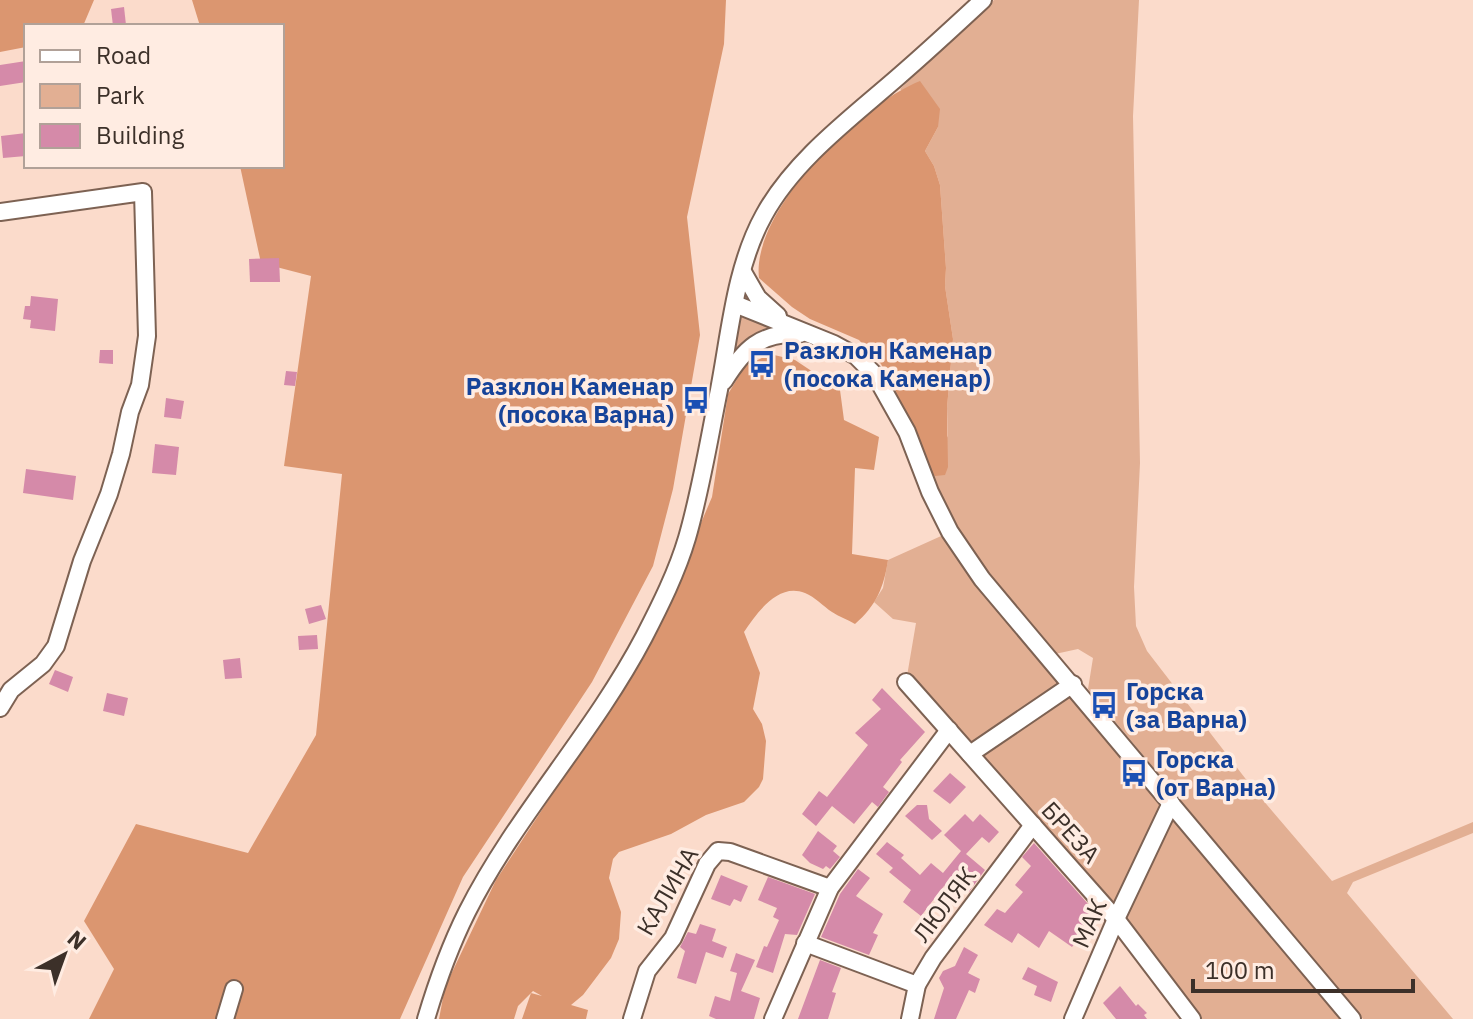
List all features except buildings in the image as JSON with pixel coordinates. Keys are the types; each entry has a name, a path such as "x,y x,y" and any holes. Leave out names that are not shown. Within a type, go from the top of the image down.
{"street":[{"path":"426,1019 448,953 468,910 643,640 670,584 696,503 743,272 763,216 782,188 818,148 983,0"},
{"path":"0,212 143,192 148,298 147,336 140,385 109,494 82,561 56,646 43,664 11,690 0,708"},
{"path":"743,272 750,287 767,308 810,335"},
{"path":"735,304 834,344 856,356 875,375 907,432 930,492 950,532 982,579 1352,1019"},
{"path":"719,389 748,347 785,334 810,335"},
{"name":"БРЕЗА","path":"906,682 1116,919 1192,1019"},
{"path":"970,754 1073,684"},
{"path":"773,1019 830,888 949,730"},
{"name":"МАК","path":"1073,1019 1171,803"},
{"name":"ЛЮЛЯК","path":"910,1019 917,985 933,958 1033,825"},
{"name":"КАЛИНА","path":"632,1019 647,971 673,938 707,864 718,851 730,852 830,888"},
{"path":"805,943 917,985"},
{"path":"225,1019 234,989"}],"green space":[{"path":"994,0 1139,0 1133,116 1140,463 1134,587 1136,626 1147,651 1255,791 1332,881 1473,822 1473,833 1353,882 1347,893 1453,1019 1363,1019 1088,689 1093,658 1078,649 1055,654 1013,606 948,519 926,469 948,436 947,408 953,339 945,286 940,185 925,151 938,127 900,89"},
{"path":"743,272 778,316 771,337 719,389"},
{"path":"950,532 1352,1019 1192,1019 906,682 916,623 893,619 874,602 883,588 888,560"}],"shaded area":[{"path":"0,0 94,0 84,24 24,24 24,47 0,52"},
{"path":"192,0 726,0 724,44 687,217 700,335 673,489 653,566 592,682 463,877 400,1019 89,1019 114,969 84,921 136,824 248,853 316,735 342,474 284,466 311,276 261,263 240,168 284,168 284,24 199,24"},
{"path":"920,81 940,109 938,127 925,151 940,185 945,286 953,339 947,408 948,467 945,475 935,476 926,469 907,418 881,364 859,340 810,319 759,278 761,251 772,222 814,163 869,112"},
{"path":"770,354 795,360 840,390 844,420 879,437 874,470 855,468 852,554 888,560 881,587 874,603 855,624 809,595 795,591 777,595 762,608 744,632 760,673 753,709 762,724 766,741 763,779 759,787 744,802 706,815 671,834 619,852 613,859 609,878 621,912 619,939 611,958 583,995 571,1005 588,1010 586,1019 522,1019 531,993 518,1006 514,1019 439,1019 445,987 496,880 648,648 712,497 728,394 745,366"}],"place":[{"name":"Разклон Каменар (посока Каменар)","path":"762,364"},
{"name":"Разклон Каменар (посока Варна)","path":"696,400"},
{"name":"Горска (за Варна)","path":"1104,705"},
{"name":"Горска (от Варна)","path":"1134,773"}]}
